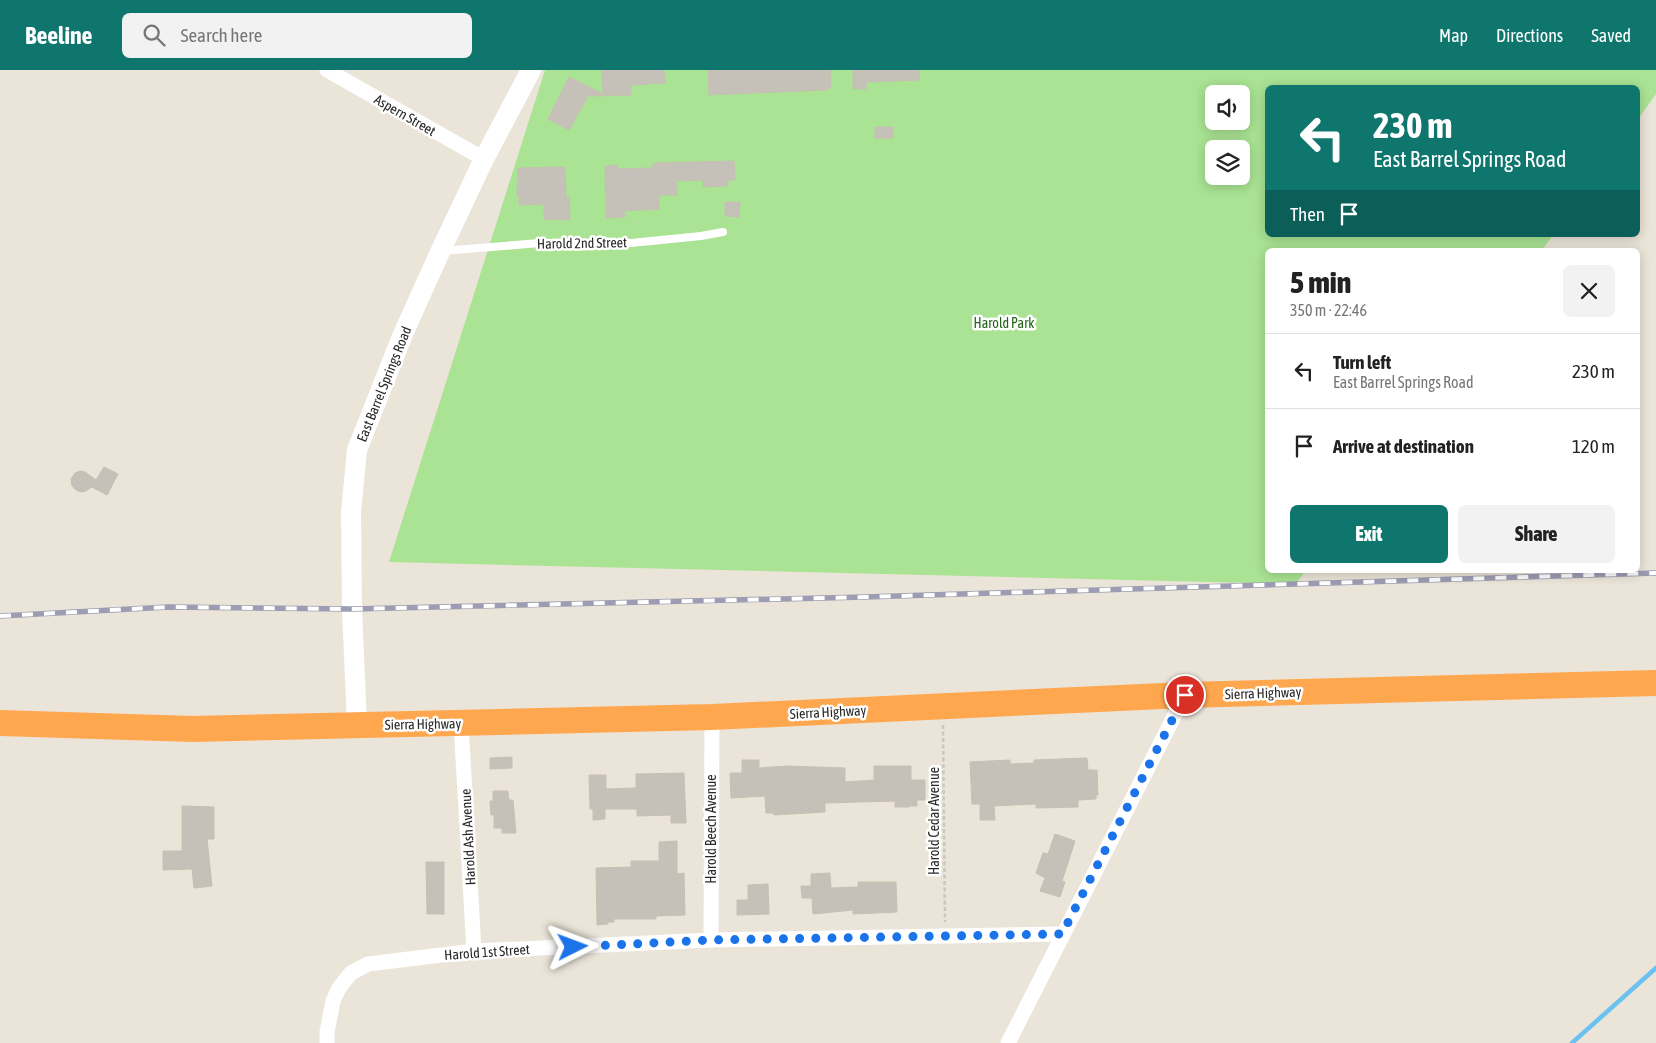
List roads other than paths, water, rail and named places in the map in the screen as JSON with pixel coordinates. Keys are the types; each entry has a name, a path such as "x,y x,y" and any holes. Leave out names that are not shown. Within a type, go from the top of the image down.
{"highway":[{"name":"Sierra Highway","path":"0,723 194,729 712,717 1185,695 1656,683"}],"street":[{"name":"Aspern Street","path":"327,70 484,160"},
{"name":"East Barrel Springs Road","path":"357,725 352,609 351,512 357,450 403,334 440,252 484,160 531,70"},
{"path":"1008,1043 1185,695"},
{"name":"Harold Beech Avenue","path":"711,940 712,717"},
{"name":"Harold Ash Avenue","path":"461,723 474,951"},
{"name":"Harold 1st Street","path":"327,1043 326,1032 338,988 351,972 368,964 474,951 711,940 1062,934"}],"lane":[{"name":"Harold 2nd Street","path":"440,252 540,243 631,243 723,232"}],"waterway":[{"path":"1572,1043 1656,968"}],"railway":[{"path":"0,616 168,607 352,609 865,597 1656,573"}],"park label":[{"name":"Harold Park","path":"1004,323"}]}
